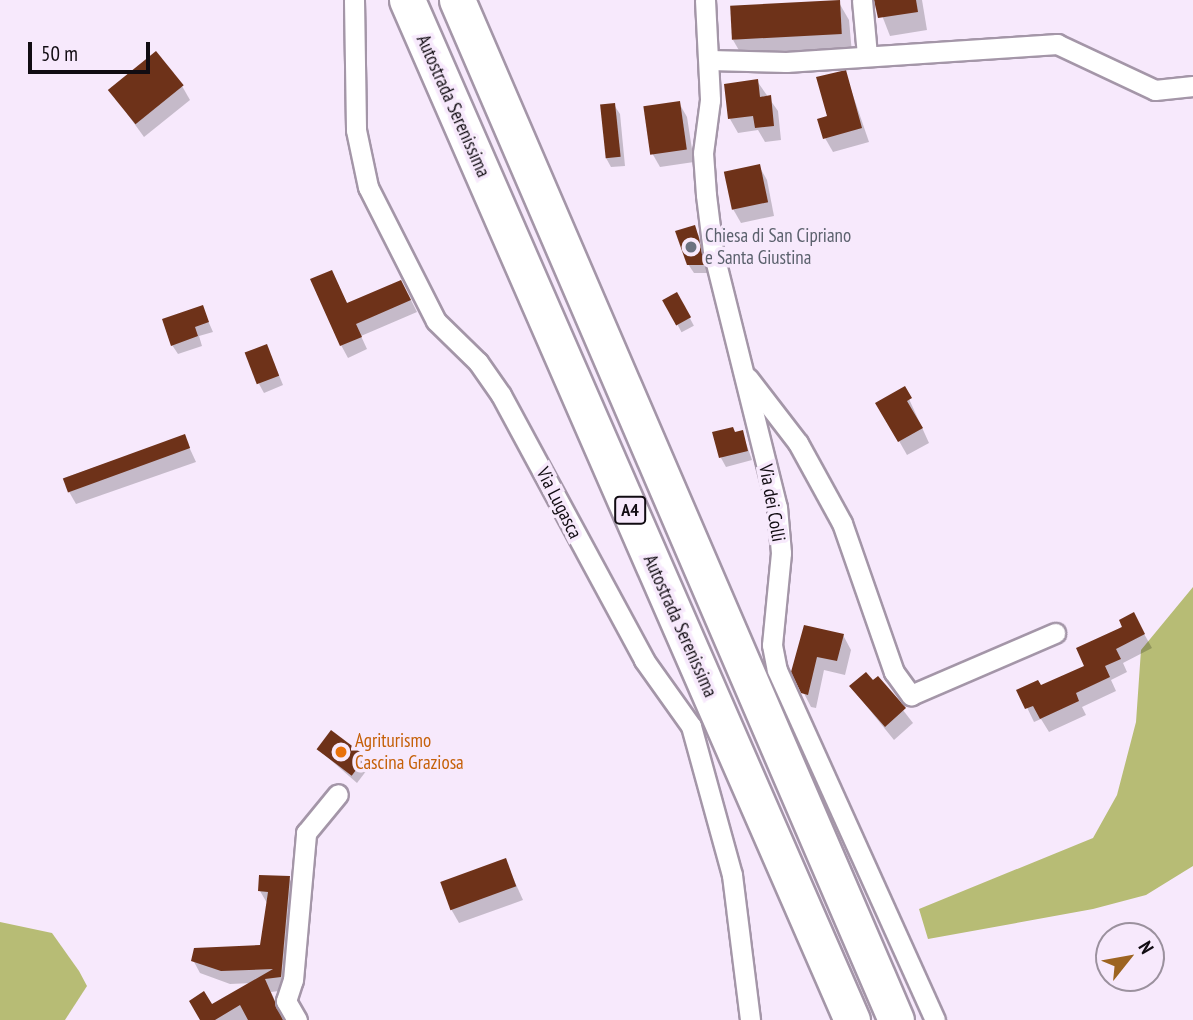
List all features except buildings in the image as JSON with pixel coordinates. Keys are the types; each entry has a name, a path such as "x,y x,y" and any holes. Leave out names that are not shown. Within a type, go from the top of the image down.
{"highway":[{"name":"Autostrada Serenissima","path":"407,0 852,1020"},
{"name":"A4","path":"457,0 896,1020"}],"street":[{"name":"Via Lugasca","path":"354,0 356,130 368,187 436,321 478,362 501,395 644,660 691,726 732,875 750,1020"},
{"name":"Via dei Colli","path":"705,0 710,100 704,153 706,195 713,251 777,507 781,552 772,645 777,670 935,1020"},
{"path":"862,0 867,55"},
{"path":"709,60 786,62 1057,44 1155,90 1193,86"},
{"path":"743,372 798,443 842,523 894,672 911,695 1055,633"},
{"path":"297,1020 286,1000 293,980 306,833 338,794"}],"green space":[{"path":"1193,587 1193,866 1146,895 1093,909 928,939 919,909 1093,838 1117,795 1136,722 1141,650"},
{"path":"0,922 52,933 79,971 87,986 65,1020 0,1020"}],"place":[{"name":"Chiesa di San Cipriano e Santa Giustina","path":"691,247"},
{"name":"Agriturismo Cascina Graziosa","path":"341,752"}]}
